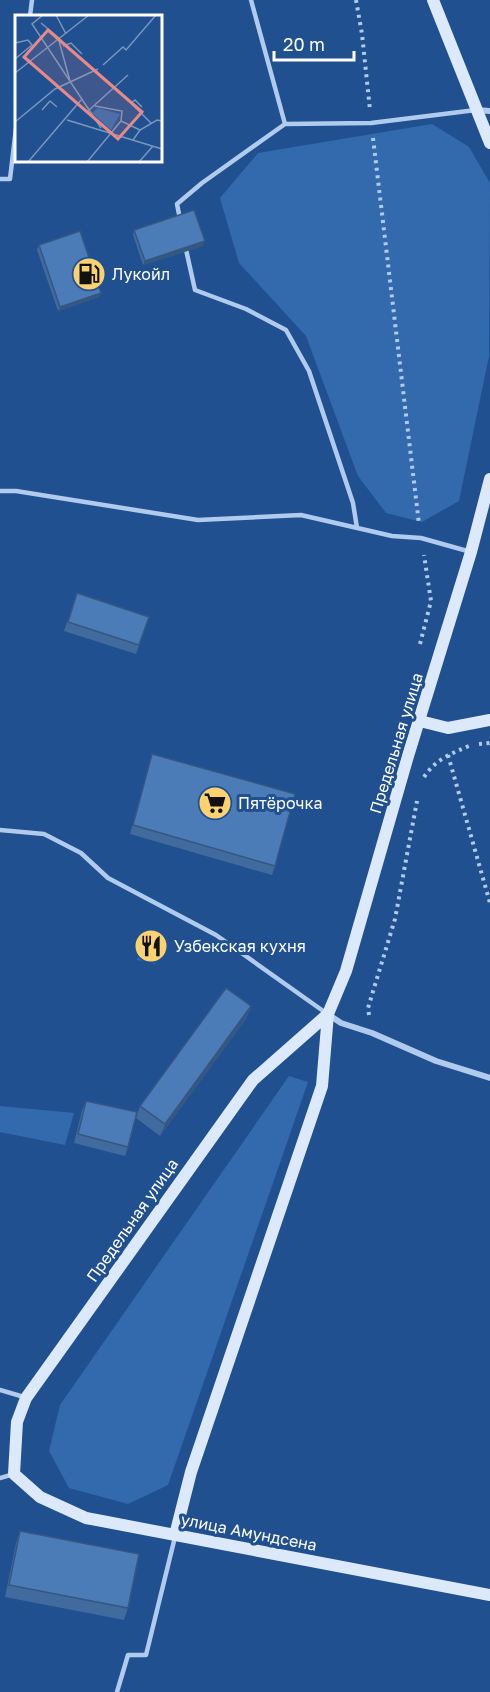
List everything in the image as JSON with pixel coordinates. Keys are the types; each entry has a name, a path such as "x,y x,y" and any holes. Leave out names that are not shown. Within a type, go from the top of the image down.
{"street":[{"path":"433,0 490,143"},
{"path":"476,110 490,111"},
{"name":"Предельная улица","path":"175,1535 191,1472 322,1086 328,1014 346,971 408,756 471,552 490,479"},
{"path":"420,721 448,728 490,720"},
{"path":"328,1014 341,1023 372,1033 436,1061 490,1078"},
{"name":"Предельная улица","path":"14,1474 17,1422 26,1398 253,1080 328,1014"},
{"name":"улица Амундсена","path":"14,1474 40,1497 86,1518 490,1595"}],"lane":[{"path":"30,15 32,0"},
{"path":"251,0 285,124"},
{"path":"181,226 177,204 202,183 285,124 371,123 476,110"},
{"path":"0,179 10,179 15,136"},
{"path":"184,236 195,290 246,309 286,330 309,371 353,503 357,528"},
{"path":"0,491 16,491 198,520 301,515 392,536 421,538 471,552"},
{"path":"0,830 44,834 81,853 108,878 216,935 328,1014"},
{"path":"0,1390 26,1398"},
{"path":"0,1478 14,1474"},
{"path":"117,1692 128,1656 146,1655 175,1535"}],"path":[{"path":"356,0 362,34 421,538 431,601 419,648"},
{"path":"422,780 433,765 448,755 473,745 490,743"},
{"path":"448,755 490,903"},
{"path":"408,756 433,765"},
{"path":"372,1033 368,1008 395,919 419,792"}],"shaded area":[{"path":"432,124 469,147 490,183 489,356 459,501 422,522 386,513 358,476 306,336 239,263 220,198 258,153"},
{"path":"289,1076 308,1082 168,1485 128,1504 69,1488 49,1451 60,1405"},
{"path":"0,1106 74,1113 65,1145 0,1132"}],"building":[{"path":"194,210 205,241 145,261 134,230"},
{"path":"80,231 101,293 60,307 39,245"},
{"path":"77,593 149,617 139,645 68,622"},
{"path":"152,754 295,794 275,866 133,825"},
{"path":"145,930 163,935 157,960 138,955"},
{"path":"226,988 251,1006 165,1124 140,1106"},
{"path":"86,1101 137,1112 128,1147 78,1134"},
{"path":"20,1531 139,1554 128,1608 9,1585"}],"place":[{"name":"Лукойл","path":"89,274"},
{"name":"Пятёрочка","path":"215,803"},
{"name":"Узбекская кухня","path":"151,946"}]}
